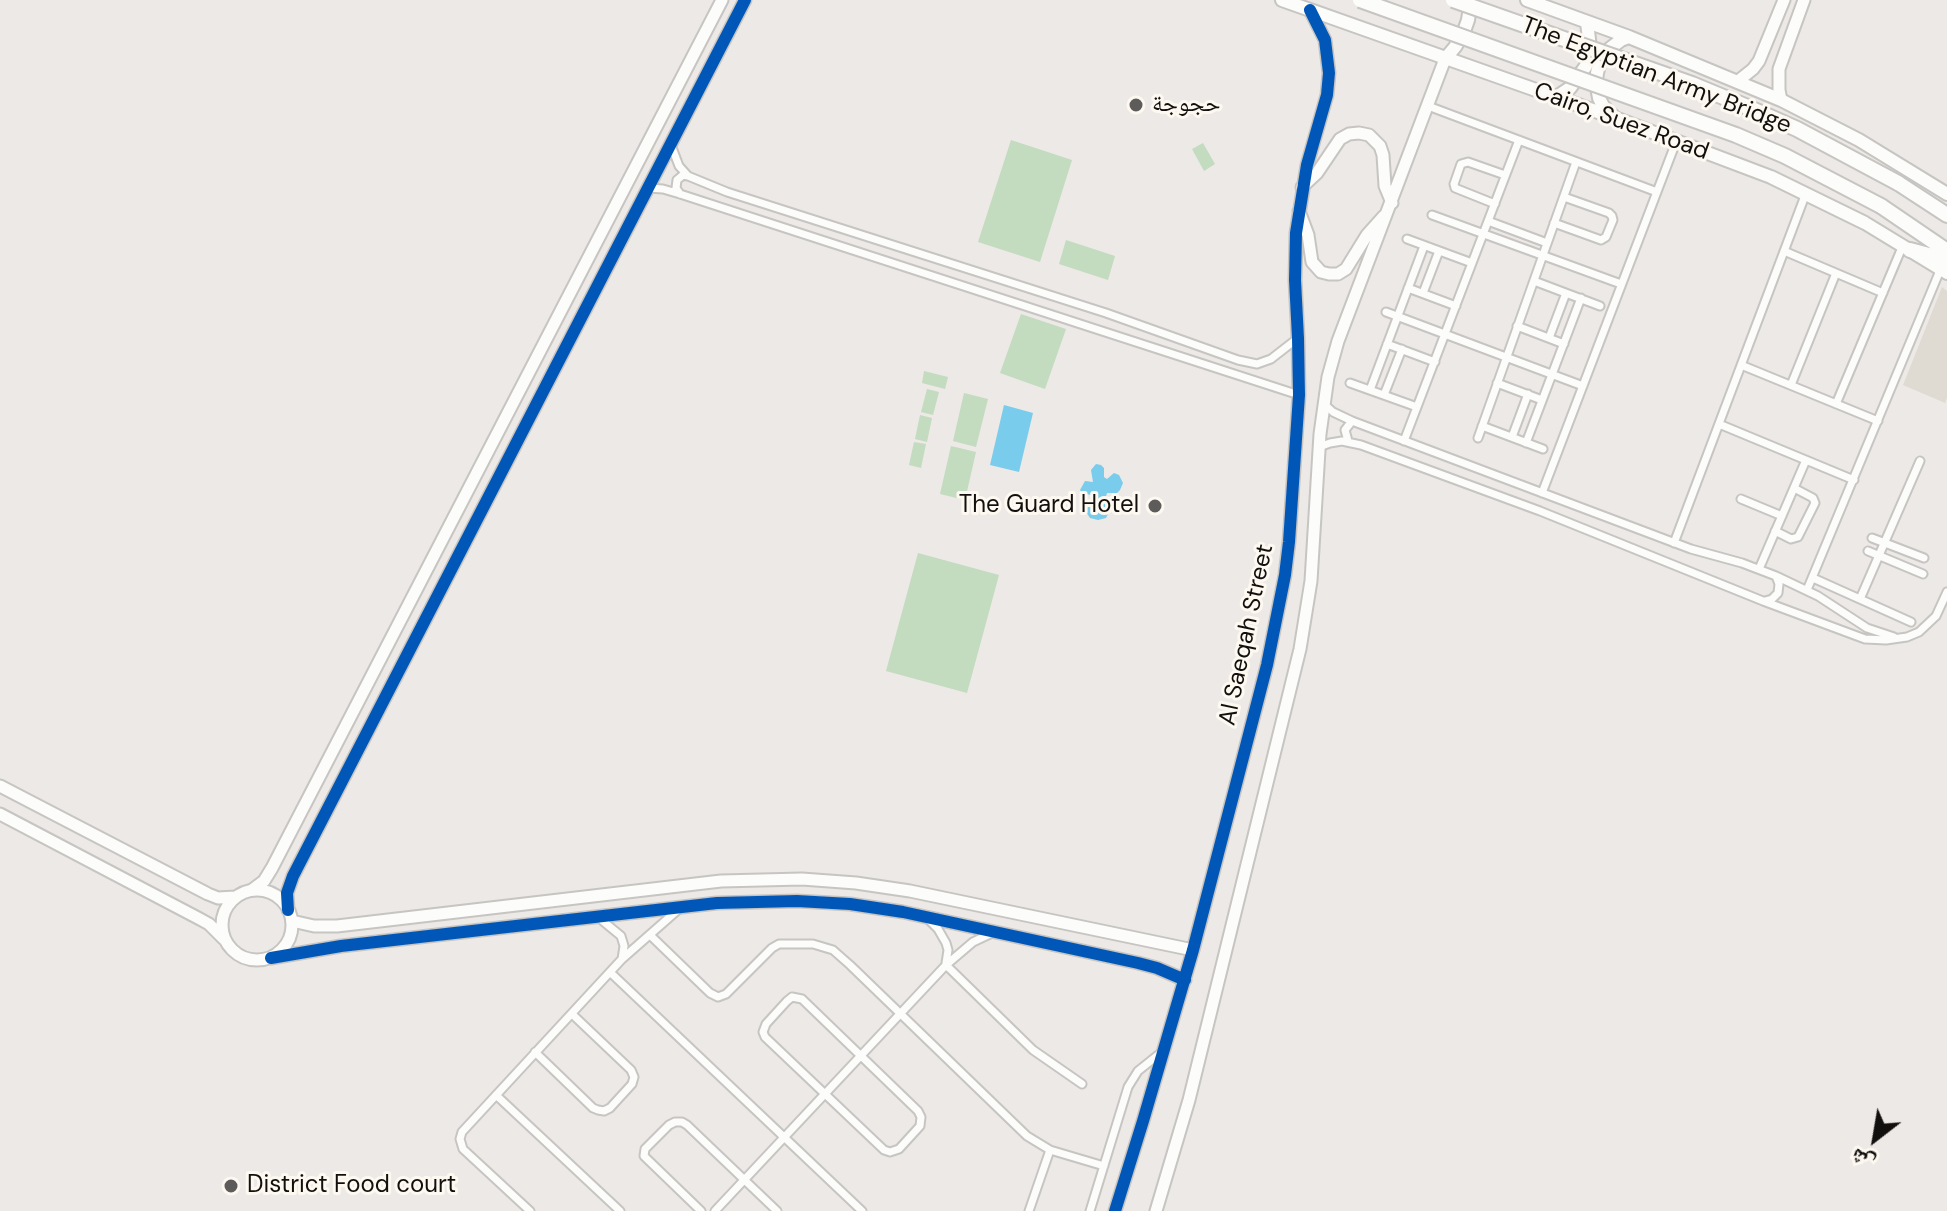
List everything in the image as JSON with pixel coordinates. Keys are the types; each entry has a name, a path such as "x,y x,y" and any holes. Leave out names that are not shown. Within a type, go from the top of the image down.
{"highway":[{"name":"The Egyptian Army Bridge","path":"1360,0 1736,135 1785,156 1881,206 1947,251"},
{"name":"The Egyptian Army Bridge","path":"1453,0 1692,84 1745,106 1848,155 1947,215"},
{"path":"1906,248 1945,267"}],"main road":[{"name":"Cairo, Suez Road","path":"1282,0 1753,170 1806,193 1906,248"},
{"path":"1445,59 1463,34 1471,0"},
{"path":"1531,1 1629,37 1781,100 1859,140 1947,194"},
{"path":"1555,98 1570,88 1586,66 1590,48 1587,22"},
{"path":"1615,118 1599,98 1597,73 1608,50 1629,37"}],"street":[{"path":"0,786 218,898 235,897 264,881 722,0"},
{"path":"271,958 290,939 287,893 293,876 745,0"},
{"path":"1738,81 1759,61 1784,0"},
{"path":"1781,100 1779,69 1804,0"},
{"name":"Al Saeqah Street","path":"1115,1211 1185,980 1267,665 1280,602 1289,542 1299,395 1295,280 1298,210 1312,142 1327,95 1329,73 1325,40 1310,10"},
{"path":"1769,38 1787,45"},
{"name":"Al Saeqah Street","path":"1156,1211 1186,1111 1300,649 1313,569 1319,447 1328,377 1338,341 1445,59"},
{"path":"1428,106 1657,192"},
{"path":"1298,210 1308,235 1312,262 1321,272 1334,275 1349,266 1367,235 1390,207 1382,150 1373,138 1364,134 1349,134 1340,139 1317,173 1302,187"},
{"path":"1404,441 1519,140"},
{"path":"1542,493 1676,142"},
{"path":"671,145 679,166 688,176"},
{"path":"1495,204 1455,188 1454,184 1461,164 1468,162 1505,175"},
{"path":"1478,438 1576,162"},
{"path":"680,194 676,188 677,180 683,175 688,176 727,192 1106,313 1238,360 1257,364 1277,356 1298,338"},
{"path":"648,188 680,194 1299,395"},
{"path":"1674,543 1806,193"},
{"path":"1554,223 1601,240 1606,237 1613,220 1609,213 1564,197"},
{"path":"1432,215 1621,284"},
{"path":"1488,221 1547,243"},
{"path":"1407,239 1472,263"},
{"path":"1370,390 1424,246"},
{"path":"1836,404 1883,293 1906,248"},
{"path":"1423,293 1439,251"},
{"path":"1784,251 1883,293"},
{"path":"1807,590 1945,267"},
{"path":"1791,385 1836,273"},
{"path":"1534,281 1600,306"},
{"path":"1408,288 1456,306"},
{"path":"1549,338 1566,293"},
{"path":"1526,443 1581,298"},
{"path":"1386,312 1583,386"},
{"path":"1517,326 1564,344"},
{"path":"1387,344 1435,362"},
{"path":"1384,395 1402,349"},
{"path":"1257,364 1260,374 1258,383"},
{"path":"1741,365 1878,421"},
{"path":"1350,383 1417,407"},
{"path":"1497,383 1542,400"},
{"path":"1512,437 1528,394"},
{"path":"1323,403 1352,421 1404,441 1674,543 1759,569 1807,590 1867,628 1883,635 1900,637"},
{"path":"1348,441 1344,434 1352,421"},
{"path":"1719,424 1854,480"},
{"path":"1482,426 1543,449"},
{"path":"1319,447 1348,441 1368,447 1540,511 1859,638 1879,640 1919,632 1941,607 1947,592"},
{"path":"1759,569 1806,460"},
{"path":"1860,599 1920,461"},
{"path":"1775,531 1791,539 1798,537 1815,503 1810,496 1794,488"},
{"path":"1741,499 1782,516"},
{"path":"1872,538 1924,558"},
{"path":"1896,563 1902,550"},
{"path":"1868,551 1923,574"},
{"path":"1763,601 1772,599 1778,593 1776,576"},
{"path":"1813,578 1911,622"},
{"path":"0,814 209,924 236,953 253,960 341,946 744,901 797,901 877,908 926,917 1148,965 1185,980"},
{"path":"252,890 277,896 290,915 314,926 337,926 721,881 802,879 910,891 1193,950"},
{"path":"224,939 222,921 235,897"},
{"path":"530,1211 463,1149 460,1136 622,959 681,908"},
{"path":"598,917 621,936 624,946 622,959"},
{"path":"926,917 946,943 946,965"},
{"path":"715,1211 946,965 973,942 997,932"},
{"path":"650,935 710,993 718,997 726,994 775,945 813,944 828,948 850,965 1021,1131 1050,1150 1104,1166"},
{"path":"946,965 1033,1050 1082,1084"},
{"path":"612,974 862,1211"},
{"path":"792,997 802,999 860,1056 918,1111 922,1120 918,1129 893,1152 887,1151 825,1094 764,1034 763,1029 792,997"},
{"path":"535,1052 593,1108 604,1111 610,1108 632,1084 634,1077 631,1070 572,1014"},
{"path":"1090,1211 1131,1081 1164,1050"},
{"path":"496,1095 620,1211"},
{"path":"701,1211 644,1156 645,1149 675,1122 685,1123 777,1211"},
{"path":"1029,1211 1050,1150"}],"shaded area":[{"path":"1942,287 1947,291 1945,403 1903,385"}],"green space":[{"path":"1011,140 1072,160 1040,262 978,242"},
{"path":"1203,143 1215,164 1204,171 1192,149"},
{"path":"1066,240 1115,256 1108,280 1059,264"},
{"path":"1021,314 1066,329 1045,389 1000,373"},
{"path":"924,371 948,377 945,389 922,383"},
{"path":"927,389 939,392 933,415 921,412"},
{"path":"964,393 988,399 976,447 953,441"},
{"path":"920,415 932,418 927,442 915,439"},
{"path":"914,442 926,444 921,468 909,465"},
{"path":"951,446 976,452 965,500 940,494"},
{"path":"918,553 999,575 967,693 886,671"}],"water":[{"path":"1004,405 1033,413 1019,472 990,465"},
{"path":"1096,464 1104,468 1104,477 1107,479 1114,473 1123,483 1117,493 1107,493 1105,500 1109,512 1106,518 1098,520 1090,518 1086,512 1091,495 1080,490 1085,481 1093,482 1091,470"}],"cycle path":[{"path":"288,910 287,893 293,876 745,0"},
{"path":"1115,1211 1193,950 1267,665 1285,575 1299,395 1296,233 1307,165 1327,95 1329,73 1325,40 1310,10"},
{"path":"271,958 341,946 717,903 797,901 850,904 903,912 1138,963 1185,980"}],"place":[{"name":"حجوجة","path":"1136,105"},
{"name":"The Guard Hotel","path":"1155,506"},
{"name":"District Food court","path":"231,1186"}]}
